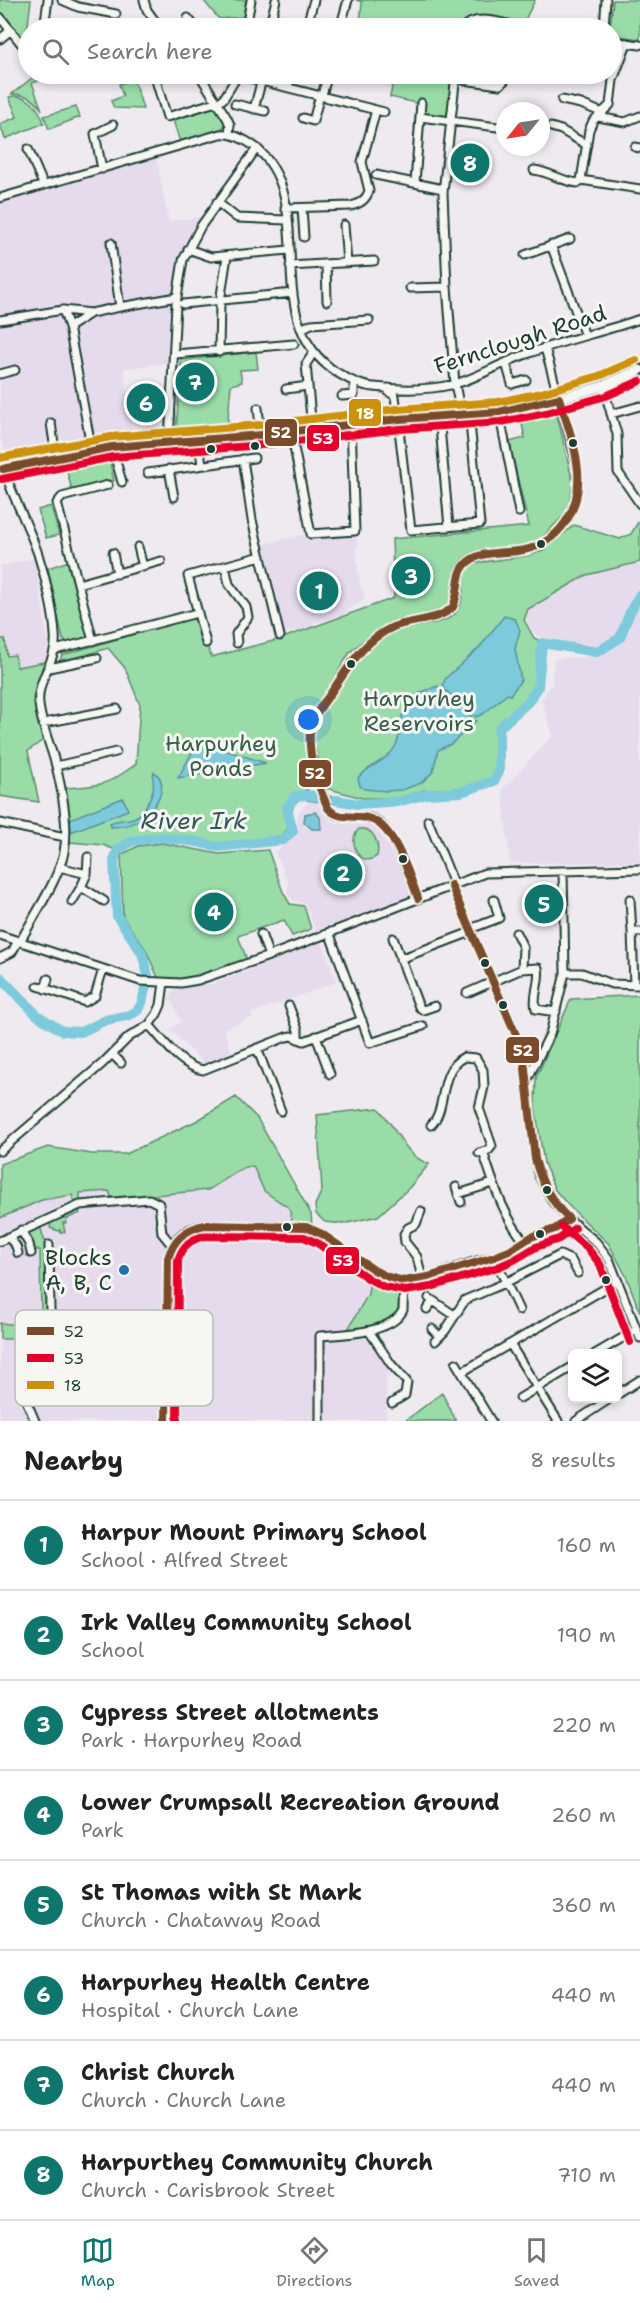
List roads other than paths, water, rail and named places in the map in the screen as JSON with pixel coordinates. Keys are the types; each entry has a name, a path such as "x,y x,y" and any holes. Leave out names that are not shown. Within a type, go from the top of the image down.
{"main road":[{"path":"2,469 56,456 112,447 261,435 465,413 499,412 603,386 640,370"}],"street":[{"path":"45,18 48,0"},
{"path":"62,0 78,7 116,14"},
{"path":"144,0 153,18"},
{"path":"248,18 251,0"},
{"path":"271,18 276,0"},
{"path":"309,18 314,0"},
{"path":"343,18 348,0"},
{"path":"605,18 606,0"},
{"path":"0,17 18,39"},
{"path":"0,39 11,30"},
{"path":"622,42 640,45"},
{"path":"622,56 627,43"},
{"path":"157,84 167,117 216,103 224,98 232,84"},
{"path":"205,84 229,122 229,134"},
{"path":"254,109 257,84"},
{"path":"281,84 380,111 362,162 368,185 367,195 360,204 285,208"},
{"path":"303,118 313,121 325,84"},
{"path":"389,388 389,392 395,396 399,419 411,530 480,524 465,413 455,384 447,287 443,189 455,84"},
{"path":"580,181 589,130 610,105 613,84"},
{"path":"562,100 581,104 600,115 625,122 640,116"},
{"path":"415,183 421,103"},
{"path":"235,104 265,111"},
{"path":"420,117 496,127"},
{"path":"102,169 95,134 113,125"},
{"path":"551,127 587,145"},
{"path":"0,198 220,134 243,138 257,148 217,202 188,249 180,273 170,441"},
{"name":"Fernclough Road","path":"257,148 279,176 287,220 296,314 301,329 314,352 329,367 354,382 372,387 389,388 426,388 455,384 526,354 640,319"},
{"path":"28,149 43,184"},
{"path":"534,170 580,181 640,189"},
{"path":"376,175 443,189"},
{"path":"217,202 237,218 287,220"},
{"path":"302,208 304,237"},
{"path":"345,225 347,263"},
{"path":"525,255 570,238"},
{"path":"111,243 120,308"},
{"path":"551,245 585,336"},
{"path":"188,249 211,257 289,250"},
{"path":"219,352 219,302 227,256"},
{"path":"290,266 374,261"},
{"path":"326,264 327,301"},
{"path":"410,288 447,287"},
{"path":"183,304 293,293"},
{"path":"0,320 63,310 91,313 177,297"},
{"path":"63,310 69,327 91,446"},
{"path":"69,327 91,313"},
{"path":"301,329 311,324 369,320"},
{"path":"175,354 294,344"},
{"path":"418,898 402,860 381,823 371,818 338,815 328,808 310,745 311,722 353,657 370,642 391,628 448,612 457,600 462,568 469,561 481,556 535,547 552,538 565,524 575,505 580,483 577,464 544,348"},
{"path":"312,429 306,364 314,352"},
{"path":"506,363 512,384 526,380"},
{"path":"0,374 15,369"},
{"path":"342,396 354,395 354,382"},
{"path":"286,389 308,386"},
{"path":"603,386 619,445 618,472 640,504"},
{"path":"611,414 640,406"},
{"path":"258,408 261,435"},
{"path":"499,412 519,512"},
{"path":"439,416 449,526"},
{"path":"51,423 56,456"},
{"path":"291,432 311,534 355,531 351,425"},
{"path":"198,440 202,464"},
{"path":"112,447 122,482"},
{"path":"0,457 2,469 39,555 56,633 55,650 39,694 39,707 56,766 62,796 65,837 64,852 59,867 19,942 12,952 0,958"},
{"path":"148,473 254,458"},
{"path":"243,459 249,504 280,636"},
{"path":"169,469 174,497"},
{"path":"93,641 57,503 62,497 108,485"},
{"path":"138,547 143,567"},
{"path":"113,553 117,574"},
{"path":"206,644 188,576 261,556"},
{"path":"78,584 161,561"},
{"path":"225,566 230,584 242,599 248,616 236,634 237,643"},
{"path":"55,650 197,613"},
{"path":"49,668 98,658"},
{"path":"44,723 117,709"},
{"path":"56,766 116,752"},
{"path":"428,820 452,885 523,1051 538,1176 552,1201 603,1251 618,1281 640,1338"},
{"path":"0,823 65,837"},
{"path":"72,902 87,874 88,856"},
{"path":"59,867 87,874"},
{"path":"0,935 140,981 181,983 198,980 269,956 452,885 494,872 640,869"},
{"path":"526,1082 550,1034 565,973 563,871"},
{"path":"81,887 104,901"},
{"path":"565,973 582,973 612,984 637,985 636,932 630,899"},
{"path":"400,959 499,918 494,900"},
{"path":"329,932 372,1046 423,1026"},
{"path":"516,933 523,947 522,969"},
{"path":"261,934 269,956"},
{"path":"393,938 419,1007 423,1010 435,1006"},
{"path":"467,993 522,969 538,968 540,970 534,1002 537,1009 556,1012"},
{"path":"48,979 42,988 85,1002 95,996 103,969"},
{"path":"0,1151 129,1037 149,1025 157,1014 164,983"},
{"path":"289,1006 298,1030 298,1039"},
{"path":"149,1025 186,1064 195,1069 209,1069 230,1058 289,1036 304,1041 362,1020"},
{"path":"316,1036 330,1074"},
{"path":"257,1048 281,1112"},
{"path":"112,1054 121,1063"},
{"path":"431,1125 440,1118 442,1090 459,1059 468,1056 478,1060 483,1070 484,1088 480,1104 481,1115 492,1146 481,1152 507,1217 524,1241"},
{"path":"460,1202 457,1191 493,1183"},
{"path":"0,1241 83,1204 134,1199 156,1201 160,1208 162,1233 171,1244"},
{"path":"416,1224 421,1211"},
{"path":"167,1310 168,1258 171,1244 189,1228 204,1225 306,1227 322,1234 374,1270 404,1281 494,1257 524,1241 555,1229 569,1219"},
{"path":"422,1278 417,1257 405,1242 404,1234 408,1228 416,1224 426,1225"},
{"path":"21,1230 31,1252"},
{"path":"8,1237 16,1246 18,1253"},
{"path":"49,1245 50,1310"},
{"path":"432,1329 437,1338 465,1300 560,1255 571,1260 578,1272"},
{"path":"494,1257 519,1310"},
{"path":"320,1421 320,1336 369,1331 391,1322 401,1314 404,1281"},
{"path":"462,1371 618,1281"},
{"path":"427,1309 431,1300 454,1315"},
{"path":"602,1349 636,1330"},
{"path":"369,1331 391,1364 407,1382 405,1395 392,1403"},
{"path":"510,1344 558,1421"},
{"path":"456,1363 491,1421"},
{"path":"520,1398 568,1370"},
{"path":"622,1391 640,1380"},
{"path":"576,1421 603,1403"},
{"path":"29,1406 35,1421"},
{"path":"165,1406 165,1421"}],"water":[{"path":"504,616 515,619 520,630 515,649 521,680 510,695 507,694 476,717 445,690 443,684 446,678 479,648"},
{"path":"438,686 443,697 446,695 476,721 451,744 438,750 433,772 421,783 402,790 364,789 360,786 358,778 393,750 398,741 402,716 407,703 415,695"},
{"path":"198,742 266,763 178,778"},
{"path":"154,772 159,777 161,788 153,807 137,822 111,827 110,823 134,818 142,812 153,790"},
{"path":"306,792 350,800 350,806 307,800"},
{"path":"123,798 128,810 71,832 70,819"},
{"path":"315,812 320,817 321,829 312,829 304,822 305,814"}],"waterway":[{"name":"River Irk","path":"336,800 358,804 401,801 427,794 461,792 494,781 499,772 499,728 528,702 538,687 542,643 597,652 620,638 640,594"},
{"name":"River Irk","path":"0,977 37,1015 62,1031 81,1032 106,1020 130,1015 137,1011 142,1003 148,975 142,953 117,916 114,860 118,850 132,841 161,837 218,847 283,840 293,831 287,808 295,796 321,797"}],"place":[{"name":"Harpurthey Community Church","path":"470,163"},
{"name":"Christ Church","path":"195,382"},
{"name":"Harpurhey Health Centre","path":"146,403"},
{"name":"Cypress Street allotments","path":"411,576"},
{"name":"Harpur Mount Primary School","path":"319,591"},
{"name":"Irk Valley Community School","path":"343,873"},
{"name":"St Thomas with St Mark","path":"544,904"},
{"name":"Lower Crumpsall Recreation Ground","path":"214,912"},
{"name":"Blocks A, B, C","path":"124,1270"}],"park label":[{"name":"Harpurhey Reservoirs","path":"419,710"},
{"name":"Harpurhey Ponds","path":"221,756"}]}
